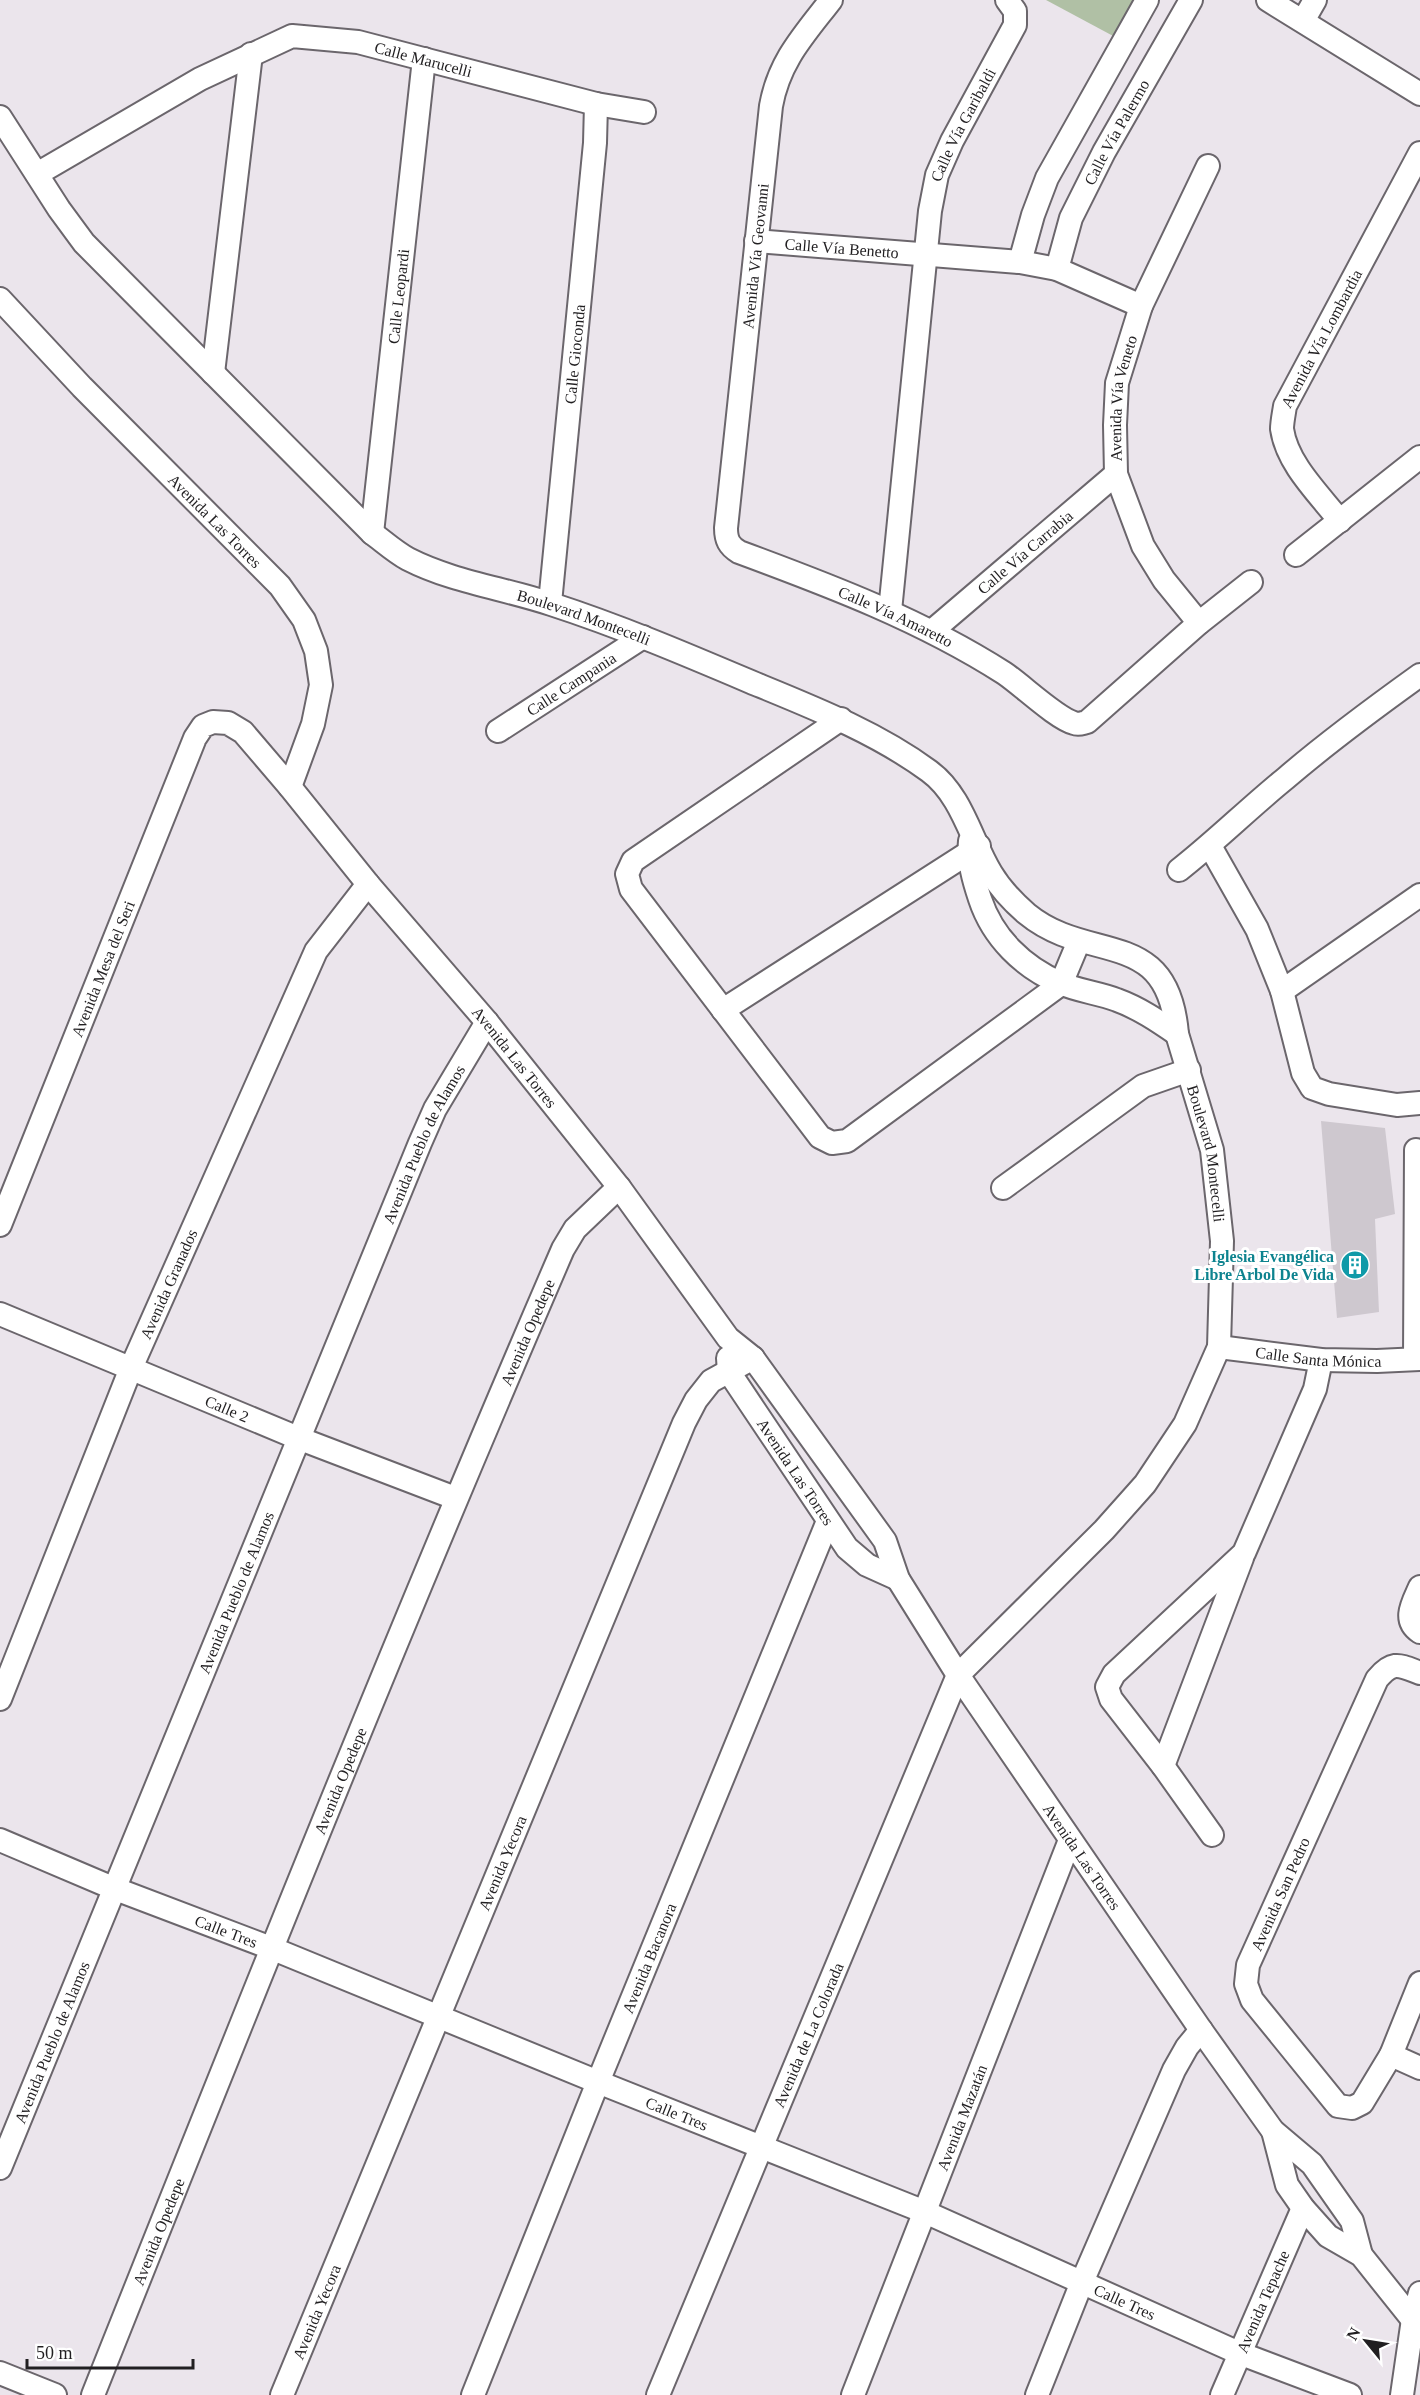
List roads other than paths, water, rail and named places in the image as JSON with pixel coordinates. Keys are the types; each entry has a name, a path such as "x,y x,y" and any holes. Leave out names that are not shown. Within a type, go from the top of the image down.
{"street":[{"name":"Avenida Vía Geovanni","path":"726,528 775,83 795,47 831,0"},
{"name":"Calle Vía Palermo","path":"1057,269 1071,218 1104,152 1191,0"},
{"path":"1268,0 1420,94"},
{"path":"1303,21 1315,0"},
{"name":"Calle Vía Garibaldi","path":"890,611 930,211 938,175 952,141 1015,26 1015,11 1008,1"},
{"path":"1020,262 1033,215 1047,178 1143,8 1170,35"},
{"name":"Calle Marucelli","path":"37,174 200,79 292,36 358,42 596,104 644,112"},
{"path":"213,373 251,54"},
{"name":"Calle Leopardi","path":"372,533 424,59"},
{"name":"Calle Gioconda","path":"550,603 595,143 596,104"},
{"name":"Boulevard Montecelli","path":"0,117 84,243 372,533 407,558 454,578 550,603 643,637 842,719 931,772 944,784 990,872 1007,895 1028,914 1052,930 1078,941 1112,948 1148,964 1169,995 1175,1014 1177,1034 1212,1150 1222,1241 1219,1347"},
{"name":"Avenida Vía Lombardia","path":"1340,520 1301,471 1288,446 1282,428 1285,406 1420,153"},
{"name":"Avenida Vía Veneto","path":"1199,623 1164,580 1143,546 1116,474 1114,425 1117,383 1141,306 1208,166"},
{"name":"Calle Vía Benetto","path":"756,241 1020,262 1057,269 1141,306"},
{"name":"Avenida Las Torres","path":"0,299 82,387 280,586 304,620 316,651 321,685 313,724 290,787"},
{"path":"1296,555 1420,457"},
{"name":"Calle Vía Carrabia","path":"932,631 1116,474"},
{"name":"Calle Vía Amaretto","path":"726,528 726,538 730,547 845,591 932,631 976,655 1024,686 1064,719 1077,724 1087,722 1199,623"},
{"path":"1199,623 1251,582"},
{"name":"Calle Campania","path":"498,731 643,637"},
{"path":"1179,870 1210,846 1284,779 1345,730 1420,675"},
{"path":"842,719 633,861 627,874 631,890 820,1137 832,1143 847,1141 1061,984 1078,941"},
{"name":"Avenida Las Torres","path":"213,722 228,723 243,732 290,787 368,884 487,1022 619,1187 728,1338 753,1358 885,1542 898,1579 958,1676 1201,2030 1273,2131 1312,2164 1352,2221 1361,2255"},
{"name":"Avenida Mesa del Seri","path":"0,1225 195,738 202,726 213,722"},
{"path":"723,1010 973,843"},
{"name":"Boulevard Montecelli","path":"973,843 974,881 985,914 1005,944 1030,967 1061,984 1118,1000 1138,1009 1177,1034"},
{"path":"1210,846 1257,929 1282,991 1303,1072 1312,1088 1329,1094 1397,1105 1420,1103"},
{"name":"Avenida Granados","path":"0,1700 131,1368 316,951 368,884"},
{"path":"1282,991 1420,895"},
{"name":"Avenida Pueblo de Alamos","path":"0,2168 113,1888 435,1109 487,1022"},
{"path":"1003,1188 1143,1086 1189,1070"},
{"path":"1416,1150 1417,1359"},
{"name":"Avenida Opedepe","path":"93,2395 271,1948 455,1498 563,1249 575,1229 619,1187"},
{"name":"Calle 2","path":"0,1314 298,1438 455,1498"},
{"path":"728,1338 729,1372"},
{"path":"958,1676 1104,1530 1145,1484 1185,1424 1219,1347"},
{"name":"Calle Santa Mónica","path":"1219,1347 1321,1360 1417,1359"},
{"name":"Avenida Yecora","path":"282,2395 684,1423 696,1400 711,1381 753,1358"},
{"path":"1163,1766 1244,1553 1315,1389 1321,1360"},
{"name":"Avenida Las Torres","path":"729,1372 847,1548 867,1565 898,1579"},
{"name":"Avenida Bacanora","path":"474,2395 598,2082 828,1521"},
{"path":"1212,1835 1163,1766 1111,1699 1107,1687 1114,1674 1244,1553"},
{"path":"1420,1587 1409,1614 1411,1625 1420,1632"},
{"name":"Avenida San Pedro","path":"1391,2055 1362,2103 1352,2108 1338,2106 1252,2000 1246,1984 1248,1965 1377,1679 1386,1668 1399,1664 1420,1673"},
{"name":"Avenida de La Colorada","path":"658,2395 958,1676"},
{"name":"Calle Tres","path":"0,1840 113,1888 271,1948 761,2148 925,2212 1239,2352 1350,2395"},
{"name":"Avenida Mazatán","path":"853,2395 1070,1840"},
{"path":"1420,1983 1391,2055 1420,2068"},
{"path":"1037,2395 1082,2282 1174,2070 1187,2047 1201,2030"},
{"name":"Avenida Las Torres","path":"1273,2131 1287,2185 1303,2208 1328,2236 1361,2255 1417,2324"},
{"name":"Avenida Tepache","path":"1222,2395 1303,2208"},
{"path":"1402,2395 1417,2324 1420,2292"},
{"path":"0,2373 55,2395"}],"place":[{"name":"Iglesia Evangélica Libre Arbol De Vida","path":"1355,1265"}]}
